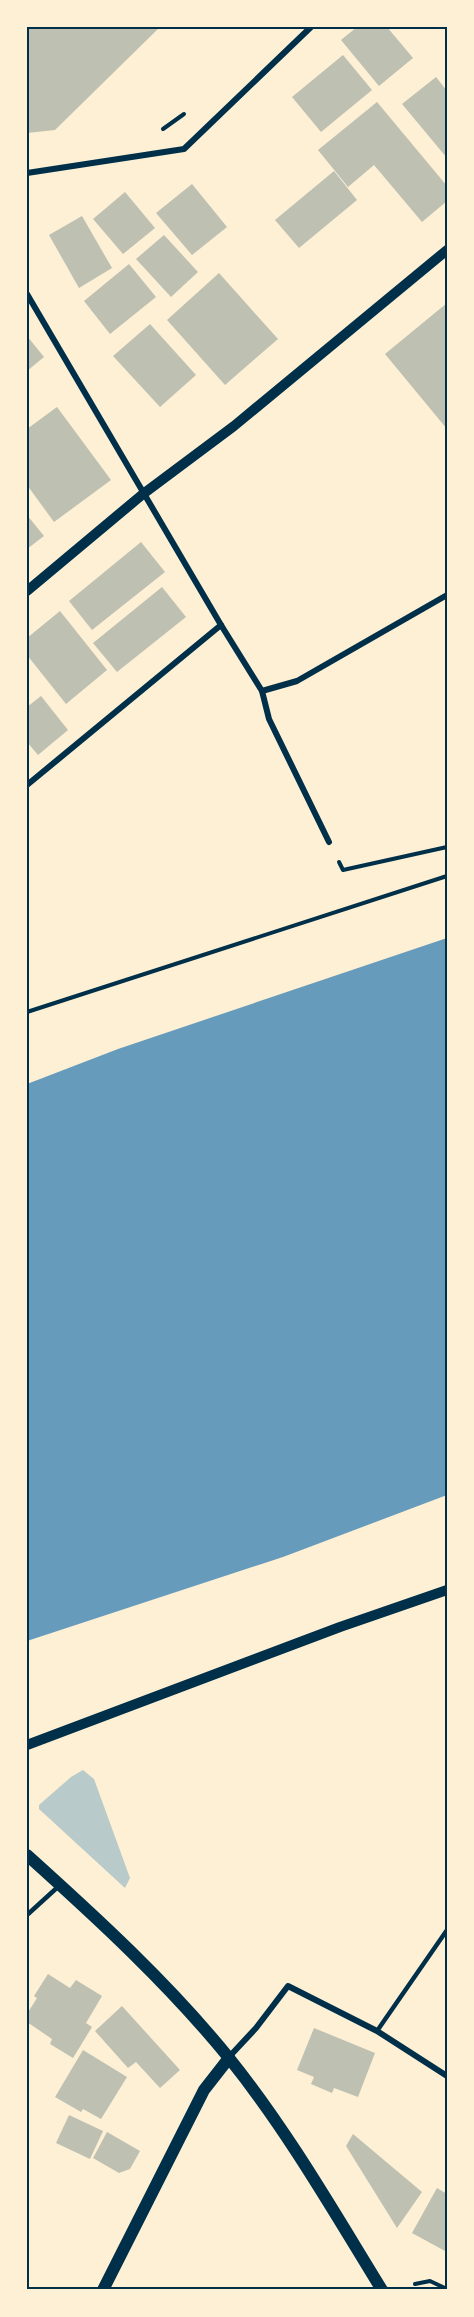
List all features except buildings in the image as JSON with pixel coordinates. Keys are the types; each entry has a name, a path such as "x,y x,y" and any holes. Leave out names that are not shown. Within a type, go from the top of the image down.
{"main road":[{"path":"27,1855 125,1947 229,2058 323,2194 382,2290"},
{"path":"107,2289 204,2090 229,2058"}],"street":[{"path":"27,173 184,149 311,27"},
{"path":"27,591 143,494 234,426 447,250"},
{"path":"27,294 143,494 262,692 269,719 329,842"},
{"path":"262,692 297,681 447,595"},
{"path":"27,785 221,626"},
{"path":"27,1745 340,1627 447,1590"},
{"path":"229,2058 256,2028 288,1986 377,2031 447,2076"}],"lane":[{"path":"27,1915 60,1884"},
{"path":"377,2031 447,1930"}],"path":[{"path":"156,134 192,108"},
{"path":"329,842 343,870 447,847"},
{"path":"27,1012 447,876"},
{"path":"415,2284 430,2281 447,2289"}],"shaded area":[{"path":"83,1770 94,1779 130,1878 125,1888 39,1809 39,1805 71,1777"}],"water":[{"path":"447,938 447,1495 283,1557 27,1641 27,1084 118,1049"}]}
